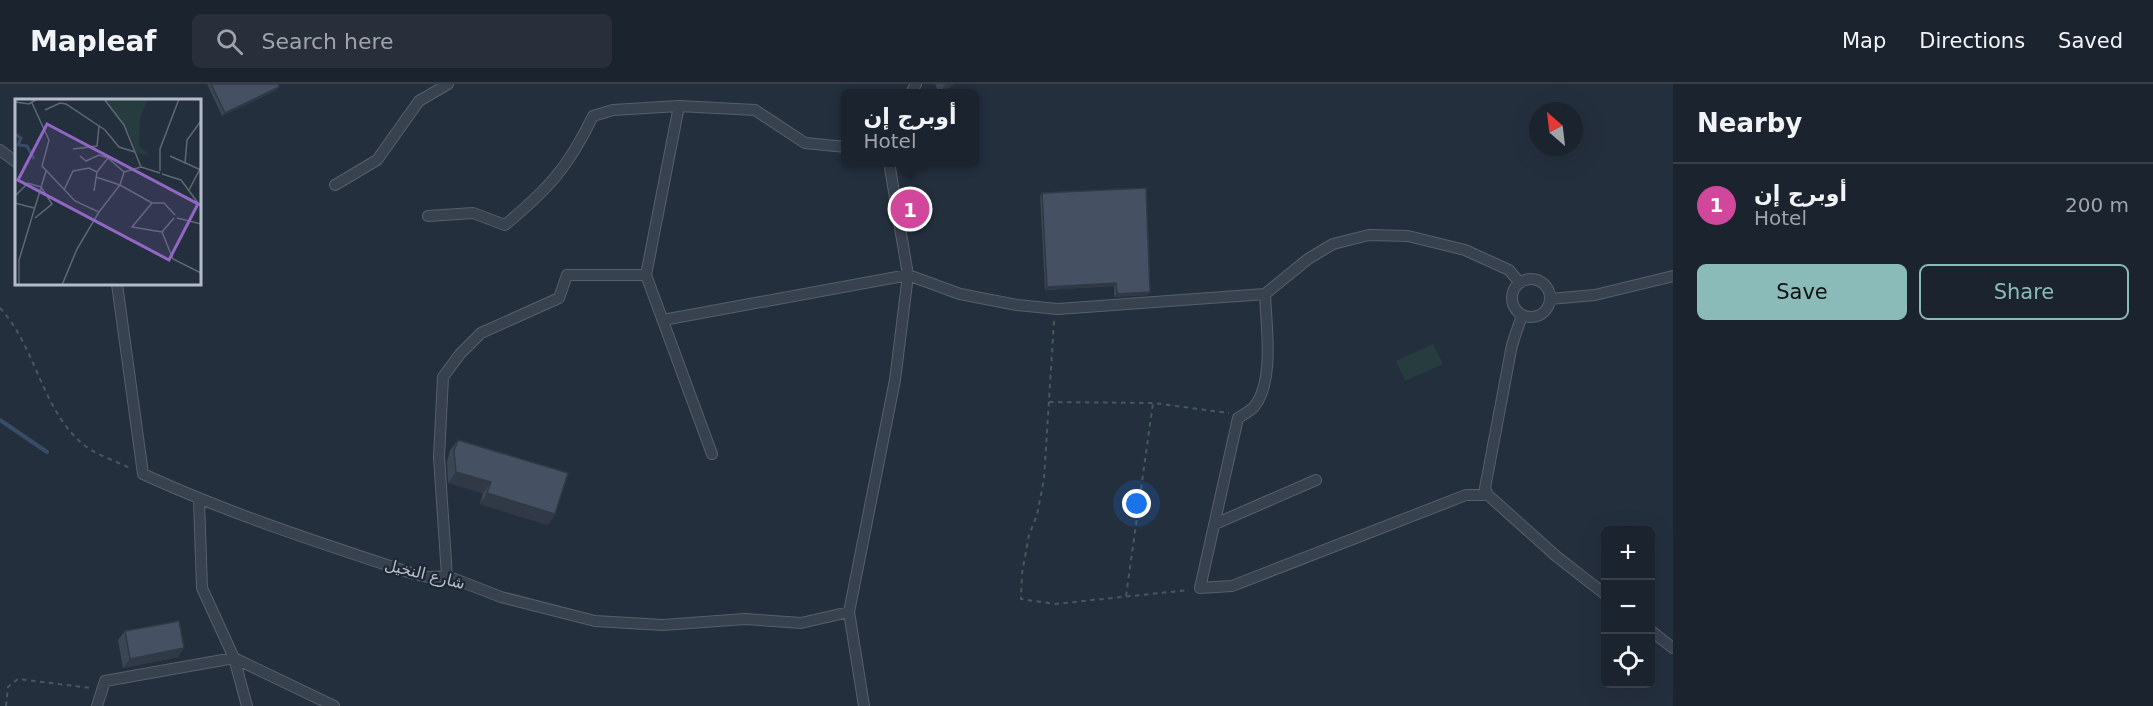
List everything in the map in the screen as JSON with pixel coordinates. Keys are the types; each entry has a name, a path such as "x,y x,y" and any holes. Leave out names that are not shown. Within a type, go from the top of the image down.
{"street":[{"path":"335,185 377,160 419,101 448,84"},
{"path":"679,106 646,275 712,454"},
{"path":"428,216 473,213 505,225 546,190 576,150 593,116 613,110 679,106 755,110 805,144 841,147"},
{"path":"0,150 15,161"},
{"path":"864,706 849,612 895,380 908,275 890,167"},
{"path":"663,320 908,275 960,294 1017,305 1055,309 1265,294 1308,259 1333,244 1369,235 1408,236 1465,250 1509,270 1520,283"},
{"path":"447,576 439,457 443,377 460,354 481,333 559,298 567,275 646,275"},
{"path":"1550,299 1595,295 1673,276"},
{"path":"1520,283 1537,280 1546,288 1550,299"},
{"path":"1520,283 1512,299 1522,315 1528,317 1540,314 1550,299"},
{"path":"117,285 143,474"},
{"path":"1265,294 1266,373 1262,391 1254,407 1238,418 1200,588 1232,586 1466,495 1478,493 1488,495 1556,556 1601,592"},
{"path":"1488,495 1485,480 1512,345 1522,315"},
{"name":"شارع النخيل","path":"143,474 199,500 274,528 411,573 428,577 447,576 501,597 595,621 663,625 745,619 801,623 849,612"},
{"path":"1215,524 1316,480"},
{"path":"199,500 202,588 234,658 247,706"},
{"path":"1655,634 1673,648"},
{"path":"97,706 105,681 234,658 334,706"}],"path":[{"path":"0,308 31,355 58,420 85,447 143,474"},
{"path":"1055,309 1044,479 1037,516 1029,535 1022,573 1021,599 1055,604 1094,598 1126,598 1200,588"},
{"path":"1049,402 1153,403 1244,414"},
{"path":"1126,598 1153,403"},
{"path":"6,706 8,687 18,679 101,689"}],"green space":[{"path":"1433,344 1443,364 1405,381 1396,361"}],"building":[{"path":"211,84 278,84 279,87 225,113"},
{"path":"1146,188 1150,292 1117,294 1116,283 1047,287 1042,193"},
{"path":"458,440 568,473 555,514 487,493 491,482 456,472 454,451"},
{"path":"179,621 184,648 130,659 125,631"}],"waterway":[{"path":"0,420 47,452"}],"place":[{"name":"أوبرج إن","path":"910,209"}]}
